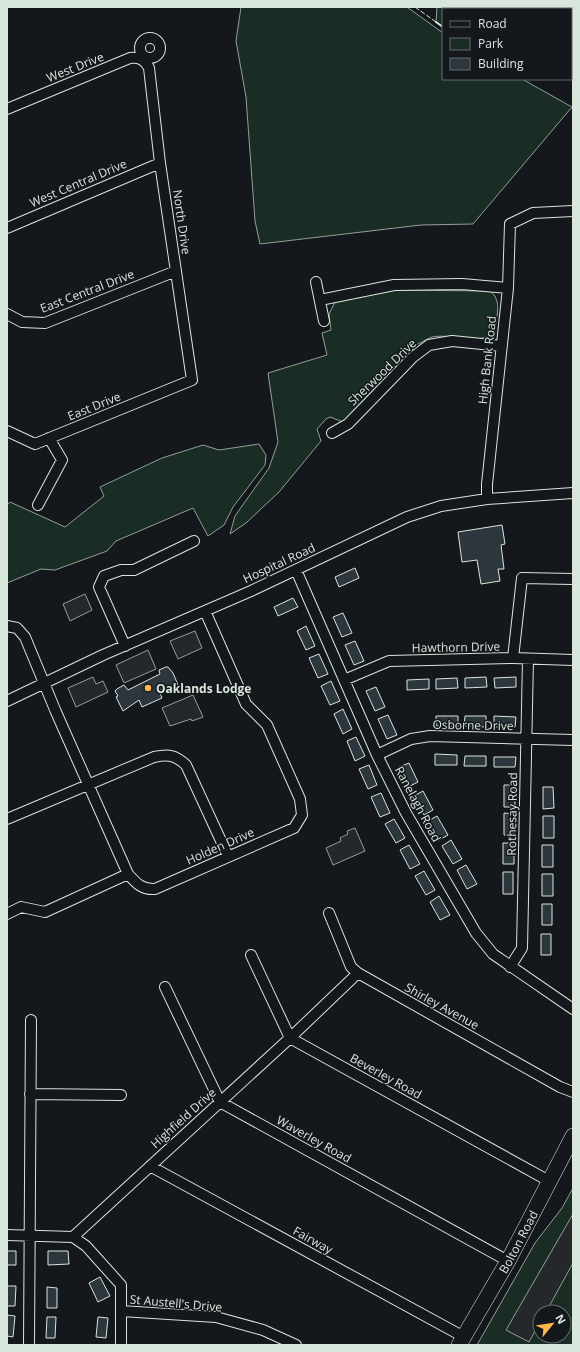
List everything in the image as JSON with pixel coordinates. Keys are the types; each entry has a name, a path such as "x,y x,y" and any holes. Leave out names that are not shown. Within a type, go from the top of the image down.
{"main road":[{"name":"Bolton Road","path":"461,1341 508,1261 573,1136"}],"street":[{"name":"West Drive","path":"7,109 130,58 143,58 149,68"},
{"name":"North Drive","path":"149,68 160,163 192,380"},
{"name":"West Central Drive","path":"7,228 160,163"},
{"name":"High Bank Road","path":"487,499 487,484 508,288 510,224 533,213 573,211"},
{"name":"East Central Drive","path":"7,314 22,322 44,323 176,271"},
{"path":"316,282 324,321"},
{"path":"320,300 394,285 462,284 508,288"},
{"name":"Sherwood Drive","path":"332,433 348,424 413,357 429,345 452,341 502,346"},
{"name":"East Drive","path":"7,431 34,444 192,380"},
{"path":"38,505 62,460 49,438"},
{"name":"Hospital Road","path":"7,701 125,646 296,570 407,517 441,506 487,499 573,493"},
{"path":"125,646 99,587 104,576 122,570 134,570 194,542"},
{"name":"Ranelagh Road","path":"296,570 377,755 406,813 476,933 493,954 573,1009"},
{"path":"513,658 522,578 573,578"},
{"name":"Holden Drive","path":"7,626 17,628 25,637 128,874 140,886 149,889 155,888 294,828 301,817 302,807 267,725 246,704 205,611"},
{"name":"Hawthorn Drive","path":"344,680 389,661 513,658 573,660"},
{"name":"Rothesay Road","path":"510,967 522,948 528,659"},
{"name":"Osborne Drive","path":"377,755 411,739 430,736 573,740"},
{"path":"7,819 154,757 166,754 176,756 186,765 228,856"},
{"path":"7,914 21,907 45,912 128,874"},
{"name":"Shirley Avenue","path":"329,913 351,967 358,973 560,1087 573,1092"},
{"path":"251,955 290,1038"},
{"name":"Highfield Drive","path":"73,1237 290,1038 358,973"},
{"path":"165,987 220,1102"},
{"path":"29,1345 31,1020"},
{"name":"Beverley Road","path":"290,1038 549,1181"},
{"path":"30,1094 121,1095"},
{"name":"Waverley Road","path":"220,1102 508,1261"},
{"name":"Fairway","path":"150,1166 461,1341"},
{"path":"7,1235 73,1237 86,1246 121,1284 121,1345"},
{"name":"St Austell's Drive","path":"121,1311 216,1317 262,1330 296,1345"}],"green space":[{"path":"241,7 407,7 442,32 442,80 524,80 572,107 473,224 421,225 260,244 255,221 246,97 236,41"},
{"path":"437,7 573,7 573,65 572,8 442,8 442,26 436,22"},
{"path":"393,290 490,291 494,295 498,305 494,333 480,339 440,336 432,337 418,344 343,422 330,417 326,419 317,429 321,441 279,492 246,523 230,534 235,516 269,468 278,442 268,373 327,355 322,333 331,330 329,314 335,302"},
{"path":"259,444 266,455 265,465 233,507 224,525 208,536 193,508 116,541 107,551 55,570 41,569 7,583 7,505 10,502 65,527 104,496 100,487 162,458 203,445 219,450"},
{"path":"573,1188 573,1345 477,1345 535,1243 562,1208"}],"shaded area":[{"path":"85,594 92,610 70,621 63,604"},
{"path":"195,631 202,648 178,659 170,641"},
{"path":"148,650 156,669 124,683 116,665"},
{"path":"93,677 96,684 103,681 108,692 76,707 68,688"},
{"path":"193,695 203,717 192,721 191,719 170,726 162,708"},
{"path":"355,828 365,851 333,865 326,848 341,841 340,838 348,834 347,831"},
{"path":"573,1214 573,1263 550,1304 532,1304 532,1337 529,1342 506,1330"}],"building":[{"path":"508,7 514,8 491,8"},
{"path":"502,525 505,544 501,545 504,569 498,569 500,581 481,584 477,560 462,562 458,532"},
{"path":"355,568 359,578 339,587 335,577"},
{"path":"293,598 298,607 278,616 274,607"},
{"path":"343,613 352,633 342,637 333,617"},
{"path":"306,626 315,646 306,650 297,631"},
{"path":"355,641 364,661 354,665 345,645"},
{"path":"319,654 328,674 318,678 309,658"},
{"name":"Oaklands Lodge","path":"168,667 173,673 178,685 170,689 168,686 159,691 162,698 142,707 139,700 123,711 116,697 118,696 115,691 124,685 128,690 160,674 159,670"},
{"path":"486,677 487,687 465,688 465,678"},
{"path":"516,677 516,687 495,688 494,678"},
{"path":"457,678 458,688 436,689 436,679"},
{"path":"429,679 429,689 407,690 407,680"},
{"path":"331,681 340,701 330,705 321,686"},
{"path":"376,687 385,707 375,711 366,691"},
{"path":"343,709 352,729 343,734 334,714"},
{"path":"388,715 397,735 387,739 378,719"},
{"path":"436,716 458,716 458,727 436,726"},
{"path":"465,716 486,716 486,727 464,726"},
{"path":"494,716 516,717 515,727 494,727"},
{"path":"356,737 365,756 355,761 347,741"},
{"path":"435,754 457,755 457,765 435,765"},
{"path":"465,756 486,756 486,766 464,766"},
{"path":"494,757 516,757 515,767 494,767"},
{"path":"409,763 418,782 408,787 399,767"},
{"path":"369,765 377,785 368,789 359,769"},
{"path":"504,785 515,785 515,807 504,807"},
{"path":"543,787 553,787 554,808 543,809"},
{"path":"423,791 433,810 424,815 414,796"},
{"path":"381,793 390,813 380,817 371,797"},
{"path":"504,813 514,814 514,835 504,835"},
{"path":"437,816 448,835 439,840 428,821"},
{"path":"543,816 554,816 554,838 543,838"},
{"path":"394,819 405,838 396,843 385,824"},
{"path":"451,840 462,859 453,864 442,846"},
{"path":"503,843 514,843 514,864 503,864"},
{"path":"409,845 420,864 410,869 400,850"},
{"path":"542,845 553,845 553,867 542,867"},
{"path":"466,865 477,884 467,889 457,870"},
{"path":"424,871 435,890 426,895 415,876"},
{"path":"503,872 513,872 513,894 503,894"},
{"path":"542,874 553,874 553,896 542,896"},
{"path":"439,896 450,915 440,920 430,902"},
{"path":"542,904 552,904 552,925 542,925"},
{"path":"541,934 551,934 551,955 541,955"},
{"path":"7,1251 16,1251 16,1265 7,1265"},
{"path":"48,1251 68,1251 69,1264 48,1265"},
{"path":"100,1277 110,1296 98,1302 89,1283"},
{"path":"7,1286 16,1286 15,1306 7,1306"},
{"path":"47,1287 57,1288 57,1308 47,1308"},
{"path":"7,1315 15,1316 13,1337 7,1336"},
{"path":"47,1317 56,1317 55,1338 46,1338"},
{"path":"98,1317 108,1318 106,1338 96,1337"}],"fence":[{"path":"415,7 436,22"}],"wall":[{"path":"436,22 442,26"}],"place":[{"name":"Oaklands Lodge","path":"148,688"}]}
